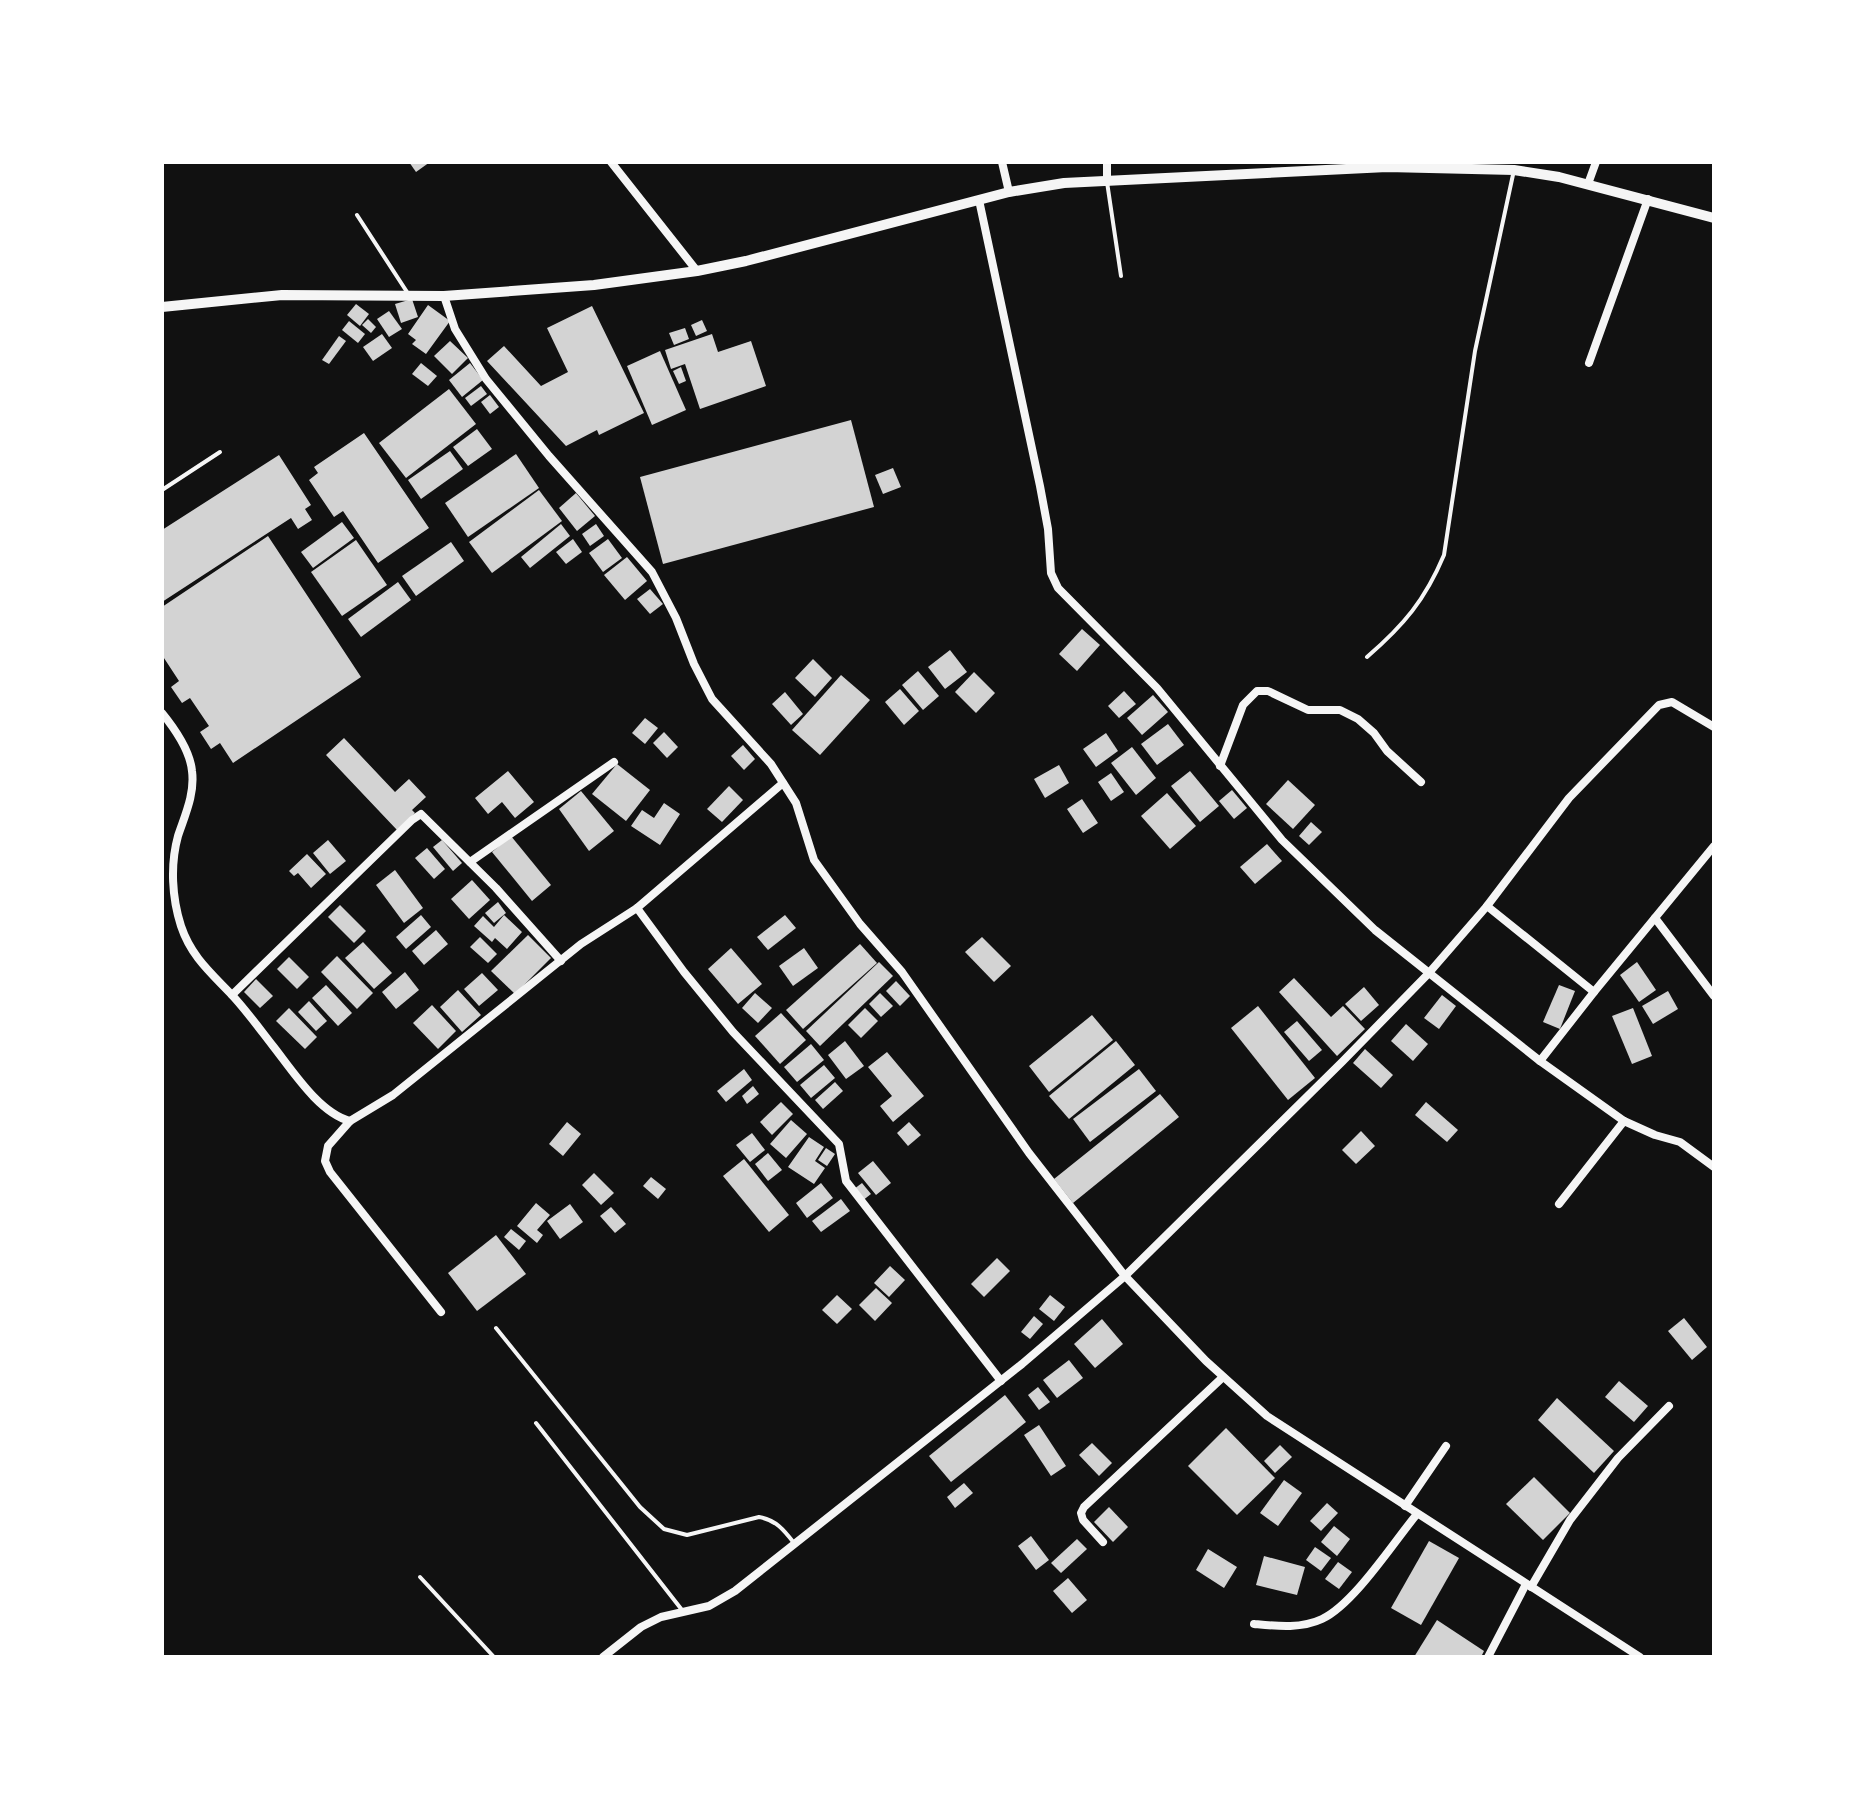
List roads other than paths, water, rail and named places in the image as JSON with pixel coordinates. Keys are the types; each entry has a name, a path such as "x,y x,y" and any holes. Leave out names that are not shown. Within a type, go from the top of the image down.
{"street":[{"path":"611,162 697,271"},
{"path":"1002,162 1009,192"},
{"path":"1107,162 1107,182"},
{"path":"1588,184 1596,162"},
{"path":"162,307 282,295 444,296 594,285 697,271 1009,192 1064,183 1284,174 1387,165 1514,170 1588,184 1714,218"},
{"path":"1589,363 1648,199"},
{"path":"979,200 1040,486 1053,580 1070,602 1157,688 1260,815 1339,897 1428,974 1540,1061 1624,1121 1680,1142 1714,1167"},
{"path":"444,296 455,329 486,379 549,456 652,572 712,699 771,764 796,803 814,860 860,924 902,972 1029,1153 1125,1276 1223,1377 1267,1416 1640,1657"},
{"path":"1220,766 1243,705 1257,691 1268,691 1308,710 1340,710 1358,719 1421,782"},
{"path":"603,1657 641,1627 661,1617 709,1606 735,1591 1001,1381 1125,1276 1428,974 1487,906 1569,798 1659,705 1672,702 1714,727"},
{"path":"162,713 179,738 193,774 191,797 174,860 175,902 189,948 197,961 232,995 308,1091 333,1114 350,1121"},
{"path":"470,862 614,762"},
{"path":"441,1312 330,1172 325,1161 328,1146 350,1121 393,1095 581,944 637,908 783,783"},
{"path":"232,995 417,815 424,815 561,961"},
{"path":"1540,1061 1714,846"},
{"path":"1487,906 1594,992"},
{"path":"637,908 733,1032 839,1144 846,1181 1001,1381"},
{"path":"1655,918 1714,996"},
{"path":"1559,1204 1624,1121"},
{"path":"1103,1542 1083,1520 1081,1513 1084,1507 1223,1377"},
{"path":"1488,1657 1528,1585 1570,1520 1618,1458 1669,1406"},
{"path":"1405,1506 1446,1446"},
{"path":"1254,1624 1285,1626 1320,1620 1352,1595 1417,1514"}],"lane":[{"path":"1284,174 1285,162"},
{"path":"1367,657 1412,615 1432,584 1444,555 1475,351 1514,170"},
{"path":"1107,182 1121,276"},
{"path":"357,215 409,294"},
{"path":"162,490 220,452"},
{"path":"496,1328 640,1507 664,1529 687,1535 759,1517 770,1519 781,1527 794,1543"},
{"path":"536,1423 684,1612"},
{"path":"420,1577 494,1657"}]}
